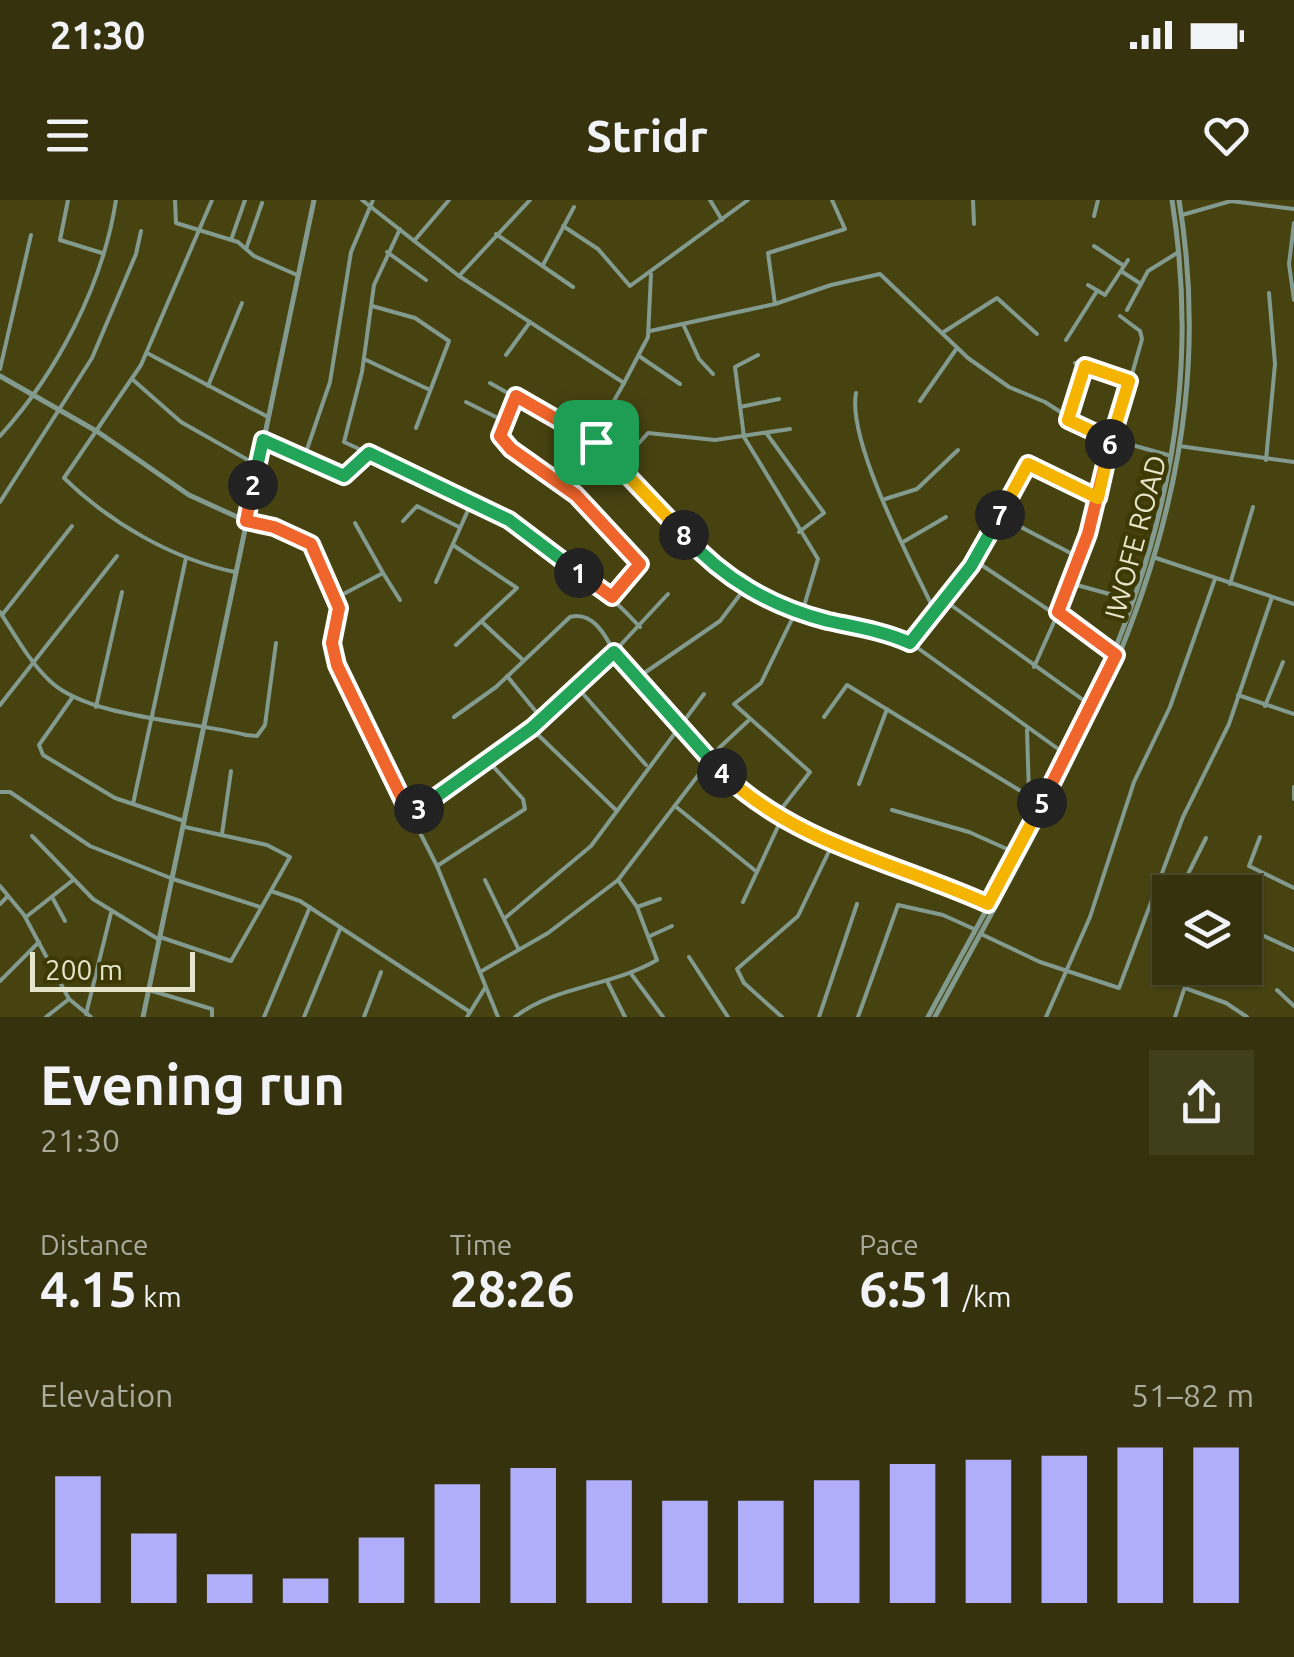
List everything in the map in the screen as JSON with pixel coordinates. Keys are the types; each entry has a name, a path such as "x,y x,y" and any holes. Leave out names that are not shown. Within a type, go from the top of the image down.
{"street":[{"path":"68,200 60,240 103,253"},
{"path":"0,436 33,394 72,329 103,253 116,200"},
{"path":"175,200 176,223 231,240 297,275"},
{"path":"212,200 147,352 98,432 64,478 99,507 186,558 234,572"},
{"path":"231,240 245,200"},
{"path":"142,1017 314,200"},
{"path":"362,200 371,202 459,276 624,383"},
{"path":"414,241 449,200"},
{"path":"459,276 530,200"},
{"path":"710,200 722,220"},
{"path":"564,226 598,249 625,284 637,285 748,200"},
{"path":"775,304 770,248 806,244 846,228 832,200"},
{"path":"973,200 974,224"},
{"path":"1094,216 1098,200"},
{"name":"IWOFE ROAD","path":"931,1017 1112,672 1156,558 1179,446 1187,349 1181,216 1175,200"},
{"name":"IWOFE ROAD","path":"977,932 988,904 1112,672 1136,602 1171,456 1181,338 1175,200"},
{"path":"1181,216 1231,201 1294,210"},
{"path":"304,458 324,407 343,287 371,202"},
{"path":"246,249 262,203"},
{"path":"542,266 574,208"},
{"path":"1294,222 1290,264 1294,300"},
{"path":"400,229 387,252 372,306 364,359 343,439 527,530 612,597 640,627"},
{"path":"0,502 92,358 136,254 141,231"},
{"path":"496,234 573,287"},
{"path":"32,235 0,373 98,432 189,496 311,544 339,608 332,643 337,665 438,866 498,1017"},
{"path":"1094,246 1141,284"},
{"path":"387,252 426,280"},
{"path":"1127,310 1152,267 1177,253"},
{"path":"1088,285 1106,294 1128,260"},
{"path":"650,331 775,304 875,273 956,348 1009,387 1111,440 1171,456"},
{"path":"596,442 606,412 650,331 651,274"},
{"path":"1066,340 1097,291"},
{"path":"1266,460 1275,364 1269,293"},
{"path":"942,334 996,298 1037,334"},
{"path":"208,386 242,303"},
{"path":"372,306 415,318 447,336 416,428"},
{"path":"1034,667 1080,558 1142,334 1120,316"},
{"path":"506,355 530,322"},
{"path":"683,324 699,358 712,374"},
{"path":"920,401 956,348"},
{"path":"147,352 268,417"},
{"path":"743,902 778,818 810,772 734,704 761,683 799,612 818,565 744,437 735,364 758,355"},
{"path":"639,356 680,384"},
{"path":"364,359 430,390"},
{"path":"1076,363 1129,381"},
{"path":"1068,420 1085,366"},
{"path":"132,379 182,422 258,465"},
{"path":"490,383 596,442 695,547 745,588 799,612 879,630 910,643 1068,756"},
{"path":"856,392 853,409 884,499 934,610"},
{"path":"516,396 502,441 576,495 637,557 640,564 612,597"},
{"path":"740,407 779,400"},
{"path":"466,402 506,422"},
{"path":"620,465 648,432 715,440 790,428"},
{"path":"767,433 824,513 799,532"},
{"path":"263,440 344,476 369,453"},
{"path":"1179,446 1294,462"},
{"path":"884,499 917,489 958,450"},
{"path":"910,643 974,560 1028,464 1098,498"},
{"path":"436,582 473,500"},
{"path":"403,522 417,506 459,528"},
{"path":"1230,584 1252,506"},
{"path":"1000,516 1080,558"},
{"path":"903,542 946,517"},
{"path":"355,524 400,600"},
{"path":"72,526 1,613 33,661 72,698 96,707 205,724 246,735 262,734 276,643"},
{"path":"453,545 517,586 456,645"},
{"path":"0,705 116,556"},
{"path":"133,804 186,558"},
{"path":"1156,558 1294,604"},
{"path":"974,560 1058,612 1116,655"},
{"path":"336,598 383,573"},
{"path":"1046,1017 1068,972 1111,860 1134,782 1170,707 1214,579"},
{"path":"1071,583 1136,602"},
{"path":"637,678 720,620 745,588"},
{"path":"96,707 122,592"},
{"path":"410,815 532,728 640,627 668,594"},
{"path":"1163,875 1183,817 1220,746 1272,597"},
{"path":"944,600 1093,707"},
{"path":"454,716 507,676 575,614 594,623 614,652 710,761 778,818 832,846 988,904"},
{"path":"482,622 524,661"},
{"path":"1266,706 1283,662"},
{"path":"507,676 542,719"},
{"path":"824,716 847,685 1042,804"},
{"path":"576,686 647,766"},
{"path":"505,918 578,859 704,694"},
{"path":"1238,695 1294,714"},
{"path":"32,836 111,913 160,939 231,961 288,854 185,824 115,798 40,751 39,745 72,698"},
{"path":"858,784 887,709"},
{"path":"480,972 548,933 618,880 710,761 748,720"},
{"path":"532,728 617,811"},
{"path":"1027,728 1028,795"},
{"path":"438,866 526,807 488,761"},
{"path":"222,834 232,771"},
{"path":"1294,787 1294,799"},
{"path":"0,792 10,792 90,846 173,880 260,907"},
{"path":"674,806 757,872"},
{"path":"892,810 969,832 1016,853"},
{"path":"1260,837 1249,866 1294,888"},
{"path":"1188,875 1206,838"},
{"path":"782,1017 744,983 737,969 794,921 832,846"},
{"path":"26,917 75,879"},
{"path":"485,880 518,948"},
{"path":"514,1017 535,1005 632,974 656,960 637,908 618,880"},
{"path":"0,886 26,917 69,998 88,1015 111,913"},
{"path":"271,891 310,907 468,1015 485,988"},
{"path":"0,904 8,896"},
{"path":"52,897 65,921"},
{"path":"637,908 660,899"},
{"path":"818,1017 858,904"},
{"path":"858,1017 898,905 943,915 1068,972 1119,988 1152,905"},
{"path":"264,1017 310,907"},
{"path":"650,936 672,926"},
{"path":"304,1017 340,928"},
{"path":"1262,935 1294,950"},
{"path":"0,981 39,942"},
{"path":"689,957 728,1017"},
{"path":"364,1017 381,972"},
{"path":"632,974 663,1017"},
{"path":"607,980 625,1017"},
{"path":"1175,1017 1186,985"},
{"path":"1185,988 1226,1002 1247,1017"},
{"path":"148,990 212,1009 212,1017"},
{"path":"1278,990 1294,1006"},
{"path":"46,1017 69,998"}],"route":[{"path":"596,442 516,396 500,436 511,449 576,495 637,557 640,564 633,576 612,597 527,530 447,488 369,453 344,476 263,440 246,521 274,527 311,544 339,608 332,643 337,665 410,815 462,782 532,728 614,652 710,761 775,816 832,846 988,904 1068,756 1116,655 1058,612 1088,534 1106,470 1111,440 1129,381 1085,366 1075,390 1078,396 1068,420 1111,440 1098,498 1028,464 971,566 910,643 879,630 794,611 741,586 695,547 638,482 596,442"}]}
